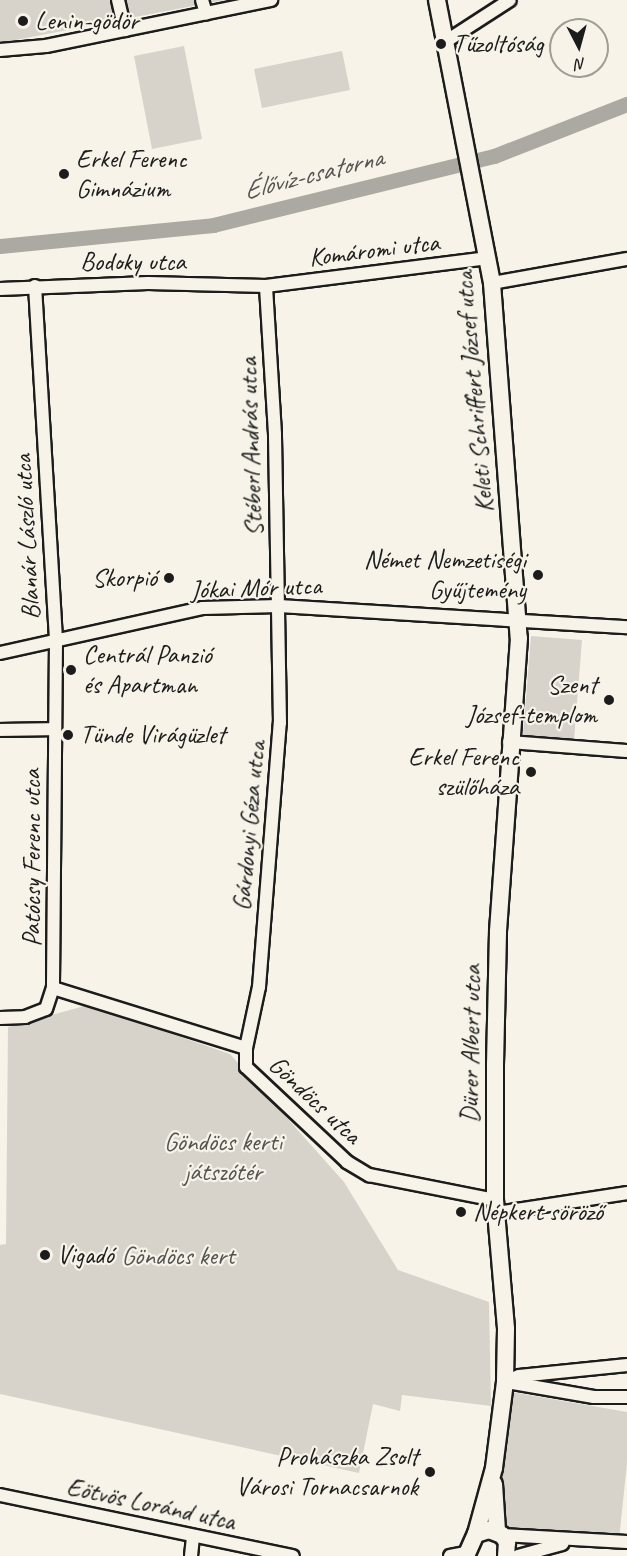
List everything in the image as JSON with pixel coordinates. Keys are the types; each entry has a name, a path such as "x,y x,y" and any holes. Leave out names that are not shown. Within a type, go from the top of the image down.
{"main road":[{"name":"Keleti Schriffert József utca","path":"437,0 477,196 492,283 518,620"},
{"name":"Dürer Albert utca","path":"461,1555 476,1534 494,1468 505,1382 506,1329 496,1207 498,932 518,620"},
{"name":"Dürer Albert utca","path":"494,1468 499,1533 507,1542 506,1556"},
{"path":"476,1534 499,1533"}],"street":[{"path":"118,0 125,30"},
{"path":"202,0 206,13"},
{"path":"0,50 46,46 271,0"},
{"path":"446,42 510,0"},
{"name":"Komáromi utca","path":"266,286 488,258"},
{"path":"492,283 627,258"},
{"name":"Bodoky utca","path":"0,289 35,286 266,286"},
{"name":"Blanár László utca","path":"35,286 56,640"},
{"name":"Stéberl András utca","path":"266,286 275,434 279,606"},
{"name":"Jókai Mór utca","path":"0,653 203,608 279,606 627,627"},
{"name":"Gárdonyi Géza utca","path":"246,1048 258,987 280,723 279,606"},
{"name":"Patócsy Ferenc utca","path":"53,988 56,640"},
{"path":"0,730 55,729"},
{"path":"509,742 627,751"},
{"path":"0,1018 25,1017 46,1010 53,988"},
{"name":"Göndöcs utca","path":"53,988 246,1048 246,1067 347,1161 369,1175 496,1207 627,1193"},
{"path":"505,1382 519,1376 627,1365"},
{"path":"505,1382 582,1396 627,1397"},
{"name":"Eötvös Loránd utca","path":"0,1495 293,1556"},
{"path":"499,1533 575,1542 627,1542"},
{"path":"191,1556 193,1536"},
{"path":"518,1556 575,1542"}],"green space":[{"path":"0,0 224,0 0,43"},
{"path":"184,46 202,139 152,149 134,56"},
{"path":"342,51 350,90 262,108 254,69"},
{"path":"531,636 582,640 574,740 523,735"},
{"name":"Göndöcs kert","path":"88,1005 230,1054 344,1182 398,1270 489,1302 491,1406 402,1395 400,1411 373,1404 359,1473 0,1394 0,1245 6,1244 8,1027"},
{"path":"511,1392 627,1412 627,1463 619,1540 509,1545 498,1526"}],"waterway":[{"name":"Élővíz-csatorna","path":"0,246 213,225 494,156 627,104"}],"place":[{"name":"Lenin-gödör","path":"23,21"},
{"name":"Tűzoltóság","path":"441,44"},
{"name":"Erkel Ferenc Gimnázium","path":"64,174"},
{"name":"Német Nemzetiségi Gyűjtemény","path":"538,575"},
{"name":"Skorpió","path":"169,578"},
{"name":"Centrál Panzió és Apartman","path":"71,670"},
{"name":"Szent József-templom","path":"609,700"},
{"name":"Tünde Virágüzlet","path":"68,735"},
{"name":"Erkel Ferenc szülőháza","path":"531,772"},
{"name":"Népkert söröző","path":"461,1212"},
{"name":"Vigadó","path":"45,1255"},
{"name":"Prohászka Zsolt Városi Tornacsarnok","path":"430,1472"}],"park label":[{"name":"Göndöcs kerti játszótér","path":"223,1157"}]}
